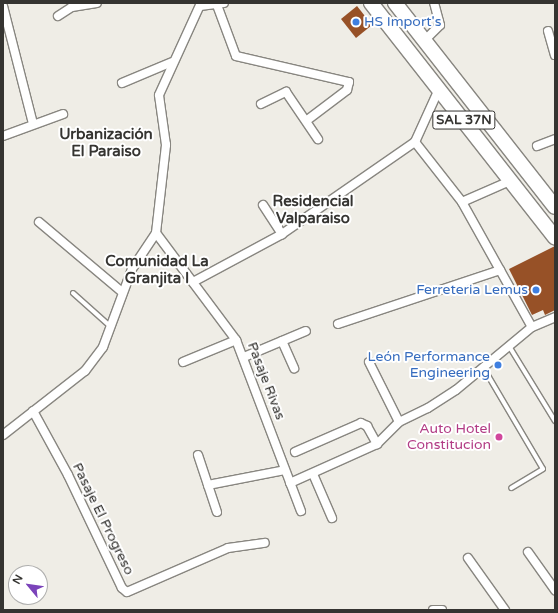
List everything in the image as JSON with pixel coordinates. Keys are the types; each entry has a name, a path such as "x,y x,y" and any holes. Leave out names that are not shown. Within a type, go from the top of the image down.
{"highway":[{"name":"SAL 37N","path":"370,3 555,238"},
{"name":"SAL 37N","path":"395,3 426,40 555,207"}],"street":[{"path":"58,16 72,7 97,3"},
{"path":"426,40 440,25 434,3"},
{"path":"3,435 85,371 102,347 111,327 122,292 132,269 156,233 166,145 159,95 172,62 200,5 220,4 236,56 349,82 347,90 306,121"},
{"path":"3,6 33,124"},
{"path":"548,31 555,55"},
{"path":"122,83 172,62"},
{"path":"193,282 282,234 415,142 439,89"},
{"path":"261,104 286,92 318,139"},
{"path":"3,136 62,114"},
{"path":"537,146 555,139"},
{"path":"415,142 462,202 532,327"},
{"path":"462,202 510,181"},
{"path":"263,205 282,234"},
{"path":"39,222 122,292"},
{"name":"Pasaje Rivas","path":"156,233 236,340 244,357 301,511"},
{"path":"338,324 500,270"},
{"path":"290,483 377,444 399,422 434,405 532,327 555,317"},
{"path":"244,357 306,331"},
{"path":"183,362 236,340"},
{"path":"282,341 294,368"},
{"path":"369,362 399,422"},
{"name":"Pasaje El Progreso","path":"33,411 68,475 122,588 127,592 228,548 265,543"},
{"path":"295,452 361,423 366,426 377,444"},
{"path":"198,455 217,512"},
{"path":"208,485 285,470"},
{"path":"313,474 332,518"},
{"path":"528,552 555,590"},
{"path":"468,558 505,610"},
{"path":"433,610 442,610"}],"lane":[{"path":"73,293 111,327"},
{"path":"509,345 555,421"},
{"path":"482,367 543,469 511,488"}],"building":[{"name":"HS Import's","path":"357,6 372,25 356,38 341,19"},
{"name":"Ferreteria Lemus","path":"555,246 555,310 545,315 543,310 532,315 509,269"}],"place":[{"name":"HS Import's","path":"356,22"},
{"name":"Ferreteria Lemus","path":"536,290"},
{"name":"León Performance Engineering","path":"498,365"},
{"name":"Auto Hotel Constitucion","path":"499,437"}],"district":[{"name":"Urbanización El Paraiso","path":"106,142"},
{"name":"Residencial Valparaiso","path":"313,210"},
{"name":"Comunidad La Granjita I","path":"157,270"}]}
